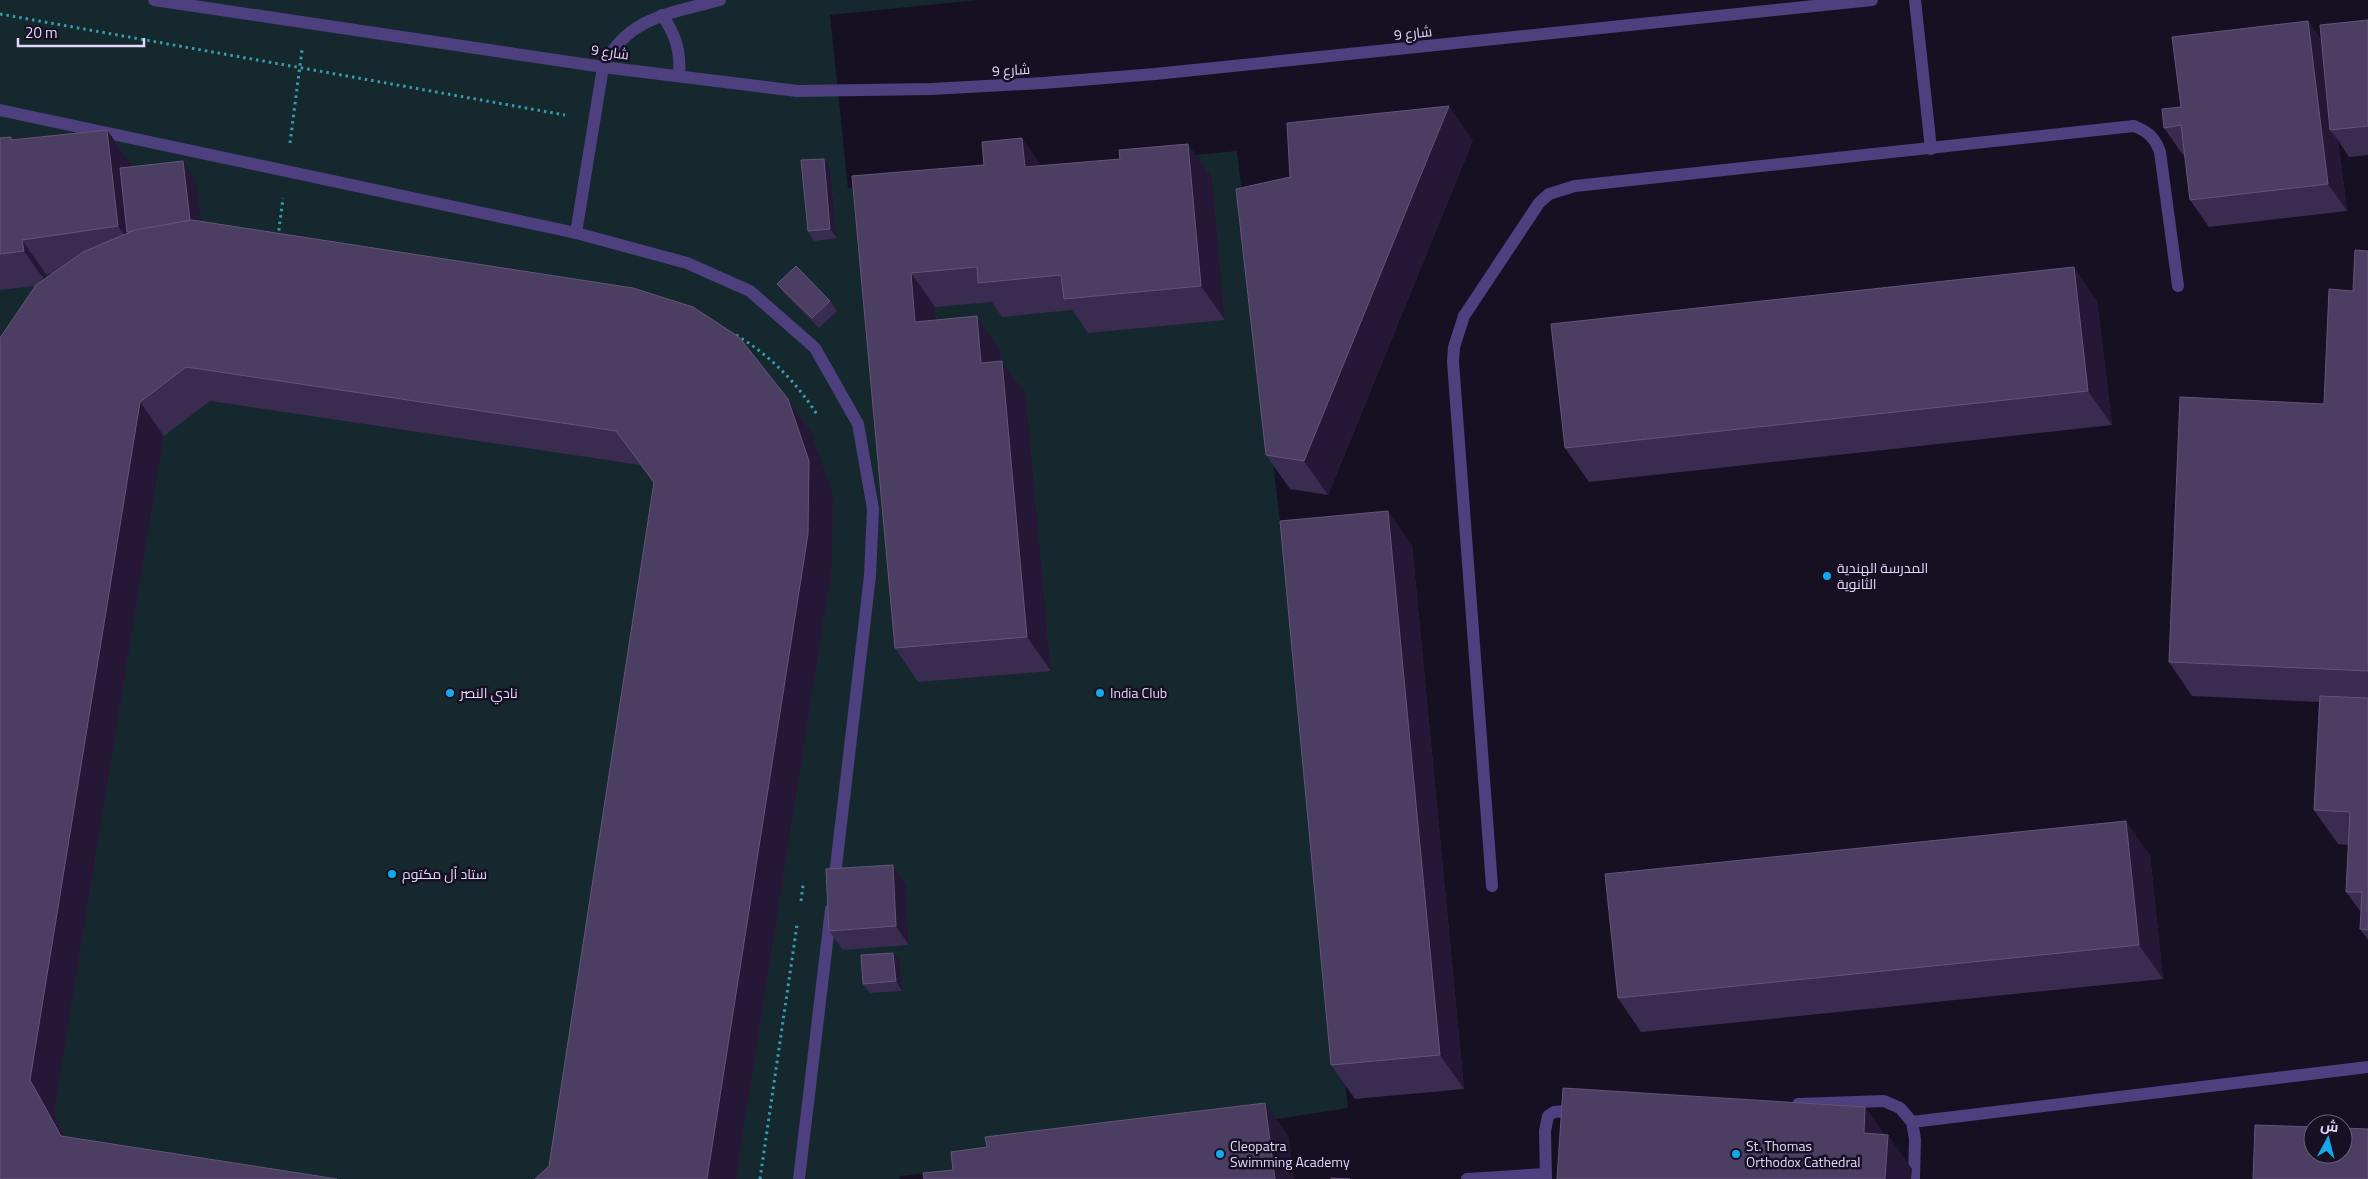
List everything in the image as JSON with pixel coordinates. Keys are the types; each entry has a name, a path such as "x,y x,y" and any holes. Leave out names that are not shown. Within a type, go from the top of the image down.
{"lane":[{"name":"شارع 9","path":"154,0 603,67 815,91 1043,83 1165,73 1820,3 1872,0"},
{"path":"576,233 603,67 611,49 624,35 662,15 720,0"},
{"path":"1914,0 1931,149"},
{"path":"662,15 672,29 678,44 680,76"},
{"path":"0,110 576,233 687,263 750,291 815,348 858,424 873,509 870,576 799,1179"},
{"path":"1492,886 1453,362 1454,347 1464,316 1530,213 1549,194 1562,189 2134,126 2146,131 2156,140 2160,152 2178,286"},
{"path":"1912,1122 2368,1067"},
{"path":"1788,1104 1884,1102 1900,1108 1912,1122 1915,1139 1914,1179"},
{"path":"1467,1179 1546,1176 1545,1123 1548,1116 1554,1112 1561,1111 1590,1110"}],"path":[{"path":"0,14 594,120"},
{"path":"278,238 305,23"},
{"path":"733,333 750,343 780,368 806,397 820,420"},
{"path":"801,903 804,883"},
{"path":"760,1179 798,923"}],"green space":[{"name":"نادي النصر","path":"0,0 977,0 830,15 848,188 1237,151 1348,1108 949,1171 899,1176 900,1179 0,1179"}],"building":[{"path":"2368,20 2368,126 2330,130 2320,25"},
{"path":"2308,21 2328,184 2190,200 2181,125 2164,128 2162,109 2181,107 2172,37"},
{"path":"1449,106 1304,461 1266,455 1236,189 1290,177 1287,123"},
{"path":"107,130 118,226 22,240 24,251 0,254 0,138 11,137 11,140"},
{"path":"1022,138 1025,167 1120,159 1119,150 1188,144 1201,286 1064,299 1061,275 978,283 977,267 911,273 915,322 977,316 981,363 1002,361 1027,637 895,648 852,176 984,165 982,142"},
{"path":"824,159 830,229 808,231 801,160"},
{"path":"183,161 190,220 127,232 120,168"},
{"path":"192,220 633,288 693,307 739,337 788,399 809,461 808,534 707,1179 535,1179 549,1166 654,482 616,431 186,367 140,402 30,1080 61,1136 337,1179 0,1179 0,338 36,285 83,252 135,230"},
{"path":"2355,250 2368,251 2368,671 2169,662 2180,397 2324,404 2329,289 2353,291"},
{"path":"796,266 830,301 812,318 777,284"},
{"path":"2074,267 2088,391 1565,448 1551,324"},
{"path":"1388,511 1440,1055 1331,1065 1280,521"},
{"path":"2320,696 2368,698 2368,930 2360,929 2362,892 2346,892 2350,812 2314,810"},
{"path":"2126,821 2139,945 1618,998 1605,874"},
{"path":"893,865 896,926 829,931 826,869"},
{"path":"893,953 896,981 863,984 861,955"},
{"path":"1563,1088 1865,1107 1864,1133 1888,1135 1885,1179 1557,1179"},
{"path":"1265,1103 1275,1179 924,1179 923,1173 953,1170 951,1152 987,1147 985,1137"},
{"path":"2255,1125 2303,1127 2303,1164 2353,1164 2353,1128 2368,1129 2368,1179 2253,1179"}],"place":[{"name":"المدرسة الهندية الثانوية","path":"1827,576"},
{"name":"نادي النصر","path":"450,693"},
{"name":"India Club","path":"1100,693"},
{"name":"ستاد اّل مكتوم","path":"392,874"},
{"name":"Cleopatra Swimming Academy","path":"1220,1154"},
{"name":"St. Thomas Orthodox Cathedral","path":"1736,1154"}]}
